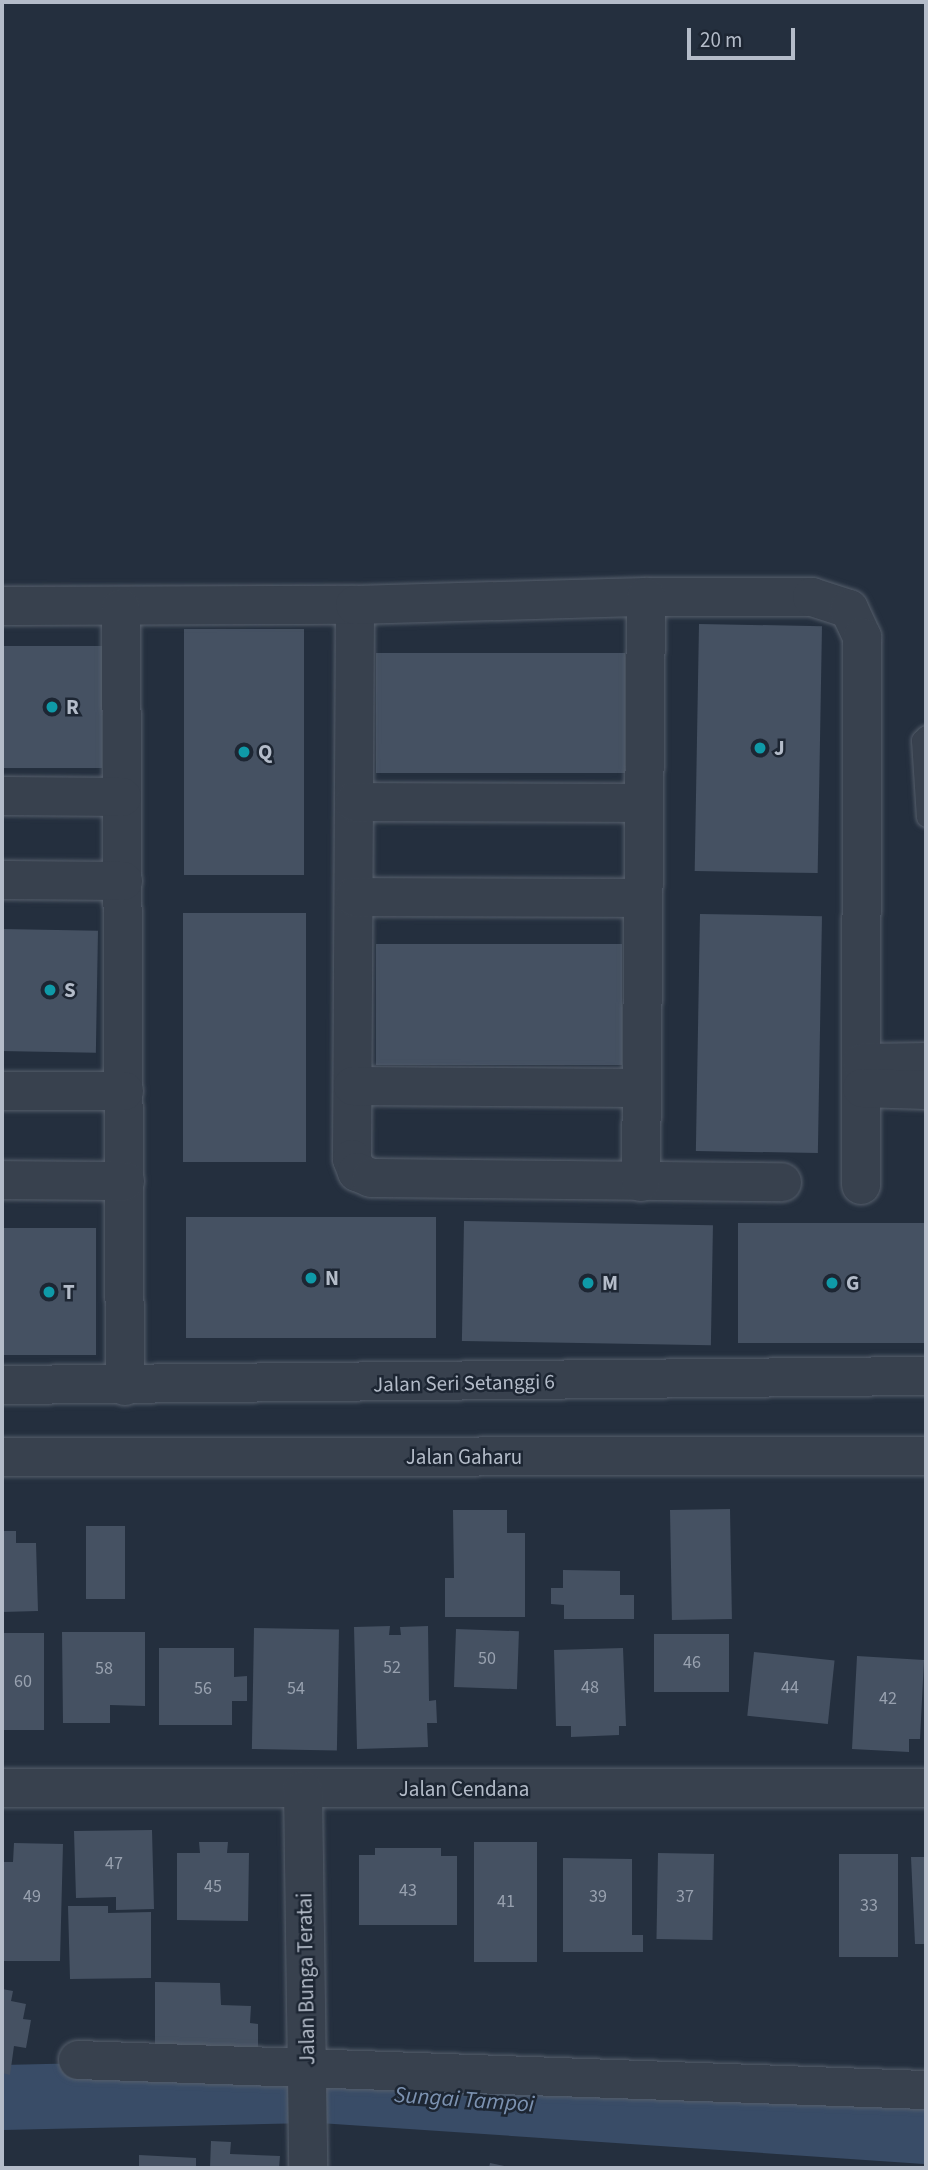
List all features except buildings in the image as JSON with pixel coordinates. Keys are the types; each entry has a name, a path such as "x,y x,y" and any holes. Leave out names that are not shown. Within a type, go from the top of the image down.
{"street":[{"path":"641,1182 646,597"},
{"path":"2,606 121,608 646,597 812,597 849,609 862,636 861,1185"},
{"path":"355,605 352,1158 356,1172 371,1178 782,1182"},
{"path":"121,608 125,1386"},
{"path":"2,796 122,797"},
{"path":"354,802 644,803"},
{"path":"2,880 123,881"},
{"path":"354,897 643,898"},
{"path":"862,1075 926,1062"},
{"path":"862,1075 926,1090"},
{"path":"353,1086 642,1088"},
{"path":"2,1091 124,1091"},
{"path":"2,1180 125,1181"},
{"name":"Jalan Seri Setanggi 6","path":"2,1385 125,1386 926,1376"},
{"name":"Jalan Gaharu","path":"2,1457 926,1457"},
{"name":"Jalan Cendana","path":"2,1788 926,1788"},
{"name":"Jalan Bunga Teratai","path":"303,1790 308,2168"},
{"path":"78,2060 308,2066 926,2090"}],"lane":[{"path":"926,735 921,740 926,817"}],"waterway":[{"name":"Sungai Tampoi","path":"2,2097 321,2090 926,2131"}],"place":[{"name":"R","path":"52,707"},
{"name":"J","path":"760,748"},
{"name":"Q","path":"244,752"},
{"name":"S","path":"50,990"},
{"name":"N","path":"311,1278"},
{"name":"M","path":"588,1283"},
{"name":"G","path":"832,1283"},
{"name":"T","path":"49,1292"}]}
